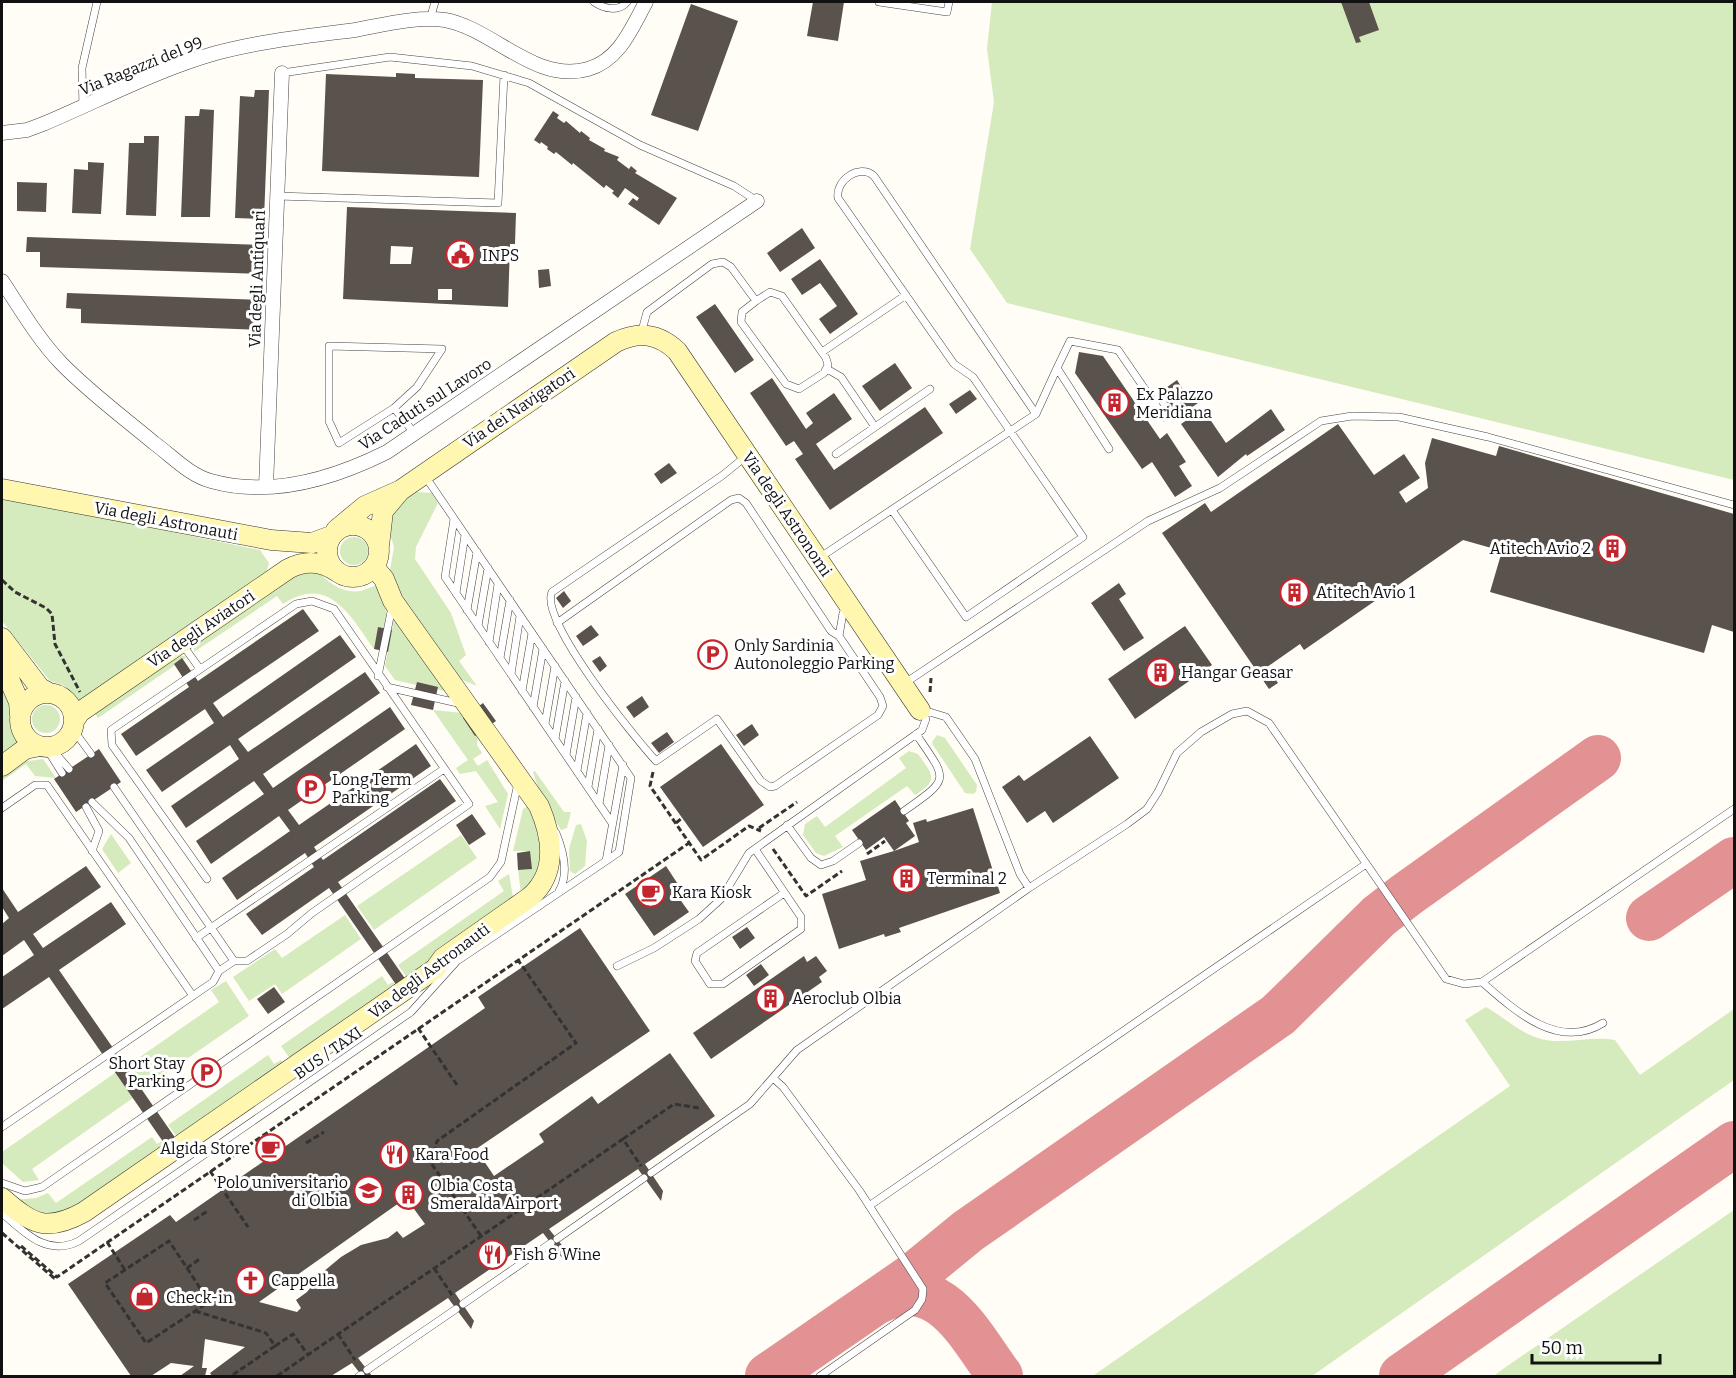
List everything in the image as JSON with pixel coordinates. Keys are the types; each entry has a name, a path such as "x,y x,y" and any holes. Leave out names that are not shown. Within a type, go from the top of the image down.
{"street":[{"name":"Via Ragazzi del 99","path":"2,133 27,130 83,108 155,75 218,53 250,45 430,20 461,25 537,64 576,71 601,63 619,48 646,2"},
{"name":"Via degli Antiquari","path":"266,487 282,73"},
{"name":"Via Caduti sul Lavoro","path":"4,289 60,362 92,392 184,466 209,480 266,487 290,485 340,474 387,452 757,201"},
{"name":"Via degli Astronomi","path":"641,334 661,339 677,351 920,710"},
{"name":"Via dei Navigatori","path":"334,533 366,506 401,490 616,342 641,334"},
{"name":"Via degli Astronauti","path":"2,489 271,540 312,543 334,533"},
{"name":"Via dei Navigatori","path":"379,546 383,511 401,490"},
{"path":"360,525 373,534 379,546 378,560 374,567 360,577 343,576 327,559 326,551 334,533 344,526 360,525"},
{"name":"Via degli Aviatori","path":"73,725 80,712 297,565 316,563 336,571"},
{"name":"Via degli Astronauti","path":"2,1198 24,1218 39,1224 72,1219 435,969 443,958 530,897 541,885 548,869 550,850 547,829 539,806 393,601 384,579 374,567"},
{"path":"2,638 40,688 64,700 69,706 73,725 63,741 25,749 2,765"},
{"path":"2,663 19,702 20,723 27,738 45,746"},
{"path":"20,715 23,707 34,696 50,693"}],"lane":[{"path":"83,108 82,68 97,2"},
{"path":"430,20 435,2"},
{"path":"594,2 614,9 624,6 627,2"},
{"path":"879,2 947,12 949,2"},
{"path":"282,73 390,57 472,66 529,83 640,145 734,186 757,201"},
{"path":"277,196 498,204 504,75"},
{"path":"892,510 966,617 1083,537 974,377 954,364 837,198 837,187 858,171 870,172 874,176 1036,414"},
{"path":"641,334 646,312 717,262 728,263 756,301"},
{"path":"770,292 778,293 828,362 827,369 804,387 794,389 786,384 741,322 742,312 756,301 770,292"},
{"path":"822,352 906,295"},
{"path":"817,560 1036,414 1070,341 1118,350 1164,417"},
{"path":"329,346 442,349 417,387 394,408 339,443 329,421 329,346"},
{"path":"1057,368 1109,449"},
{"path":"827,369 841,377 875,427"},
{"path":"836,454 930,389"},
{"path":"394,408 415,434"},
{"path":"903,685 1148,521 1220,488 1321,421 1352,416 1399,417 1488,437 1734,505"},
{"path":"557,623 730,500 743,500 831,631 839,636 880,697 882,711 781,783 770,787 761,781 717,719 656,761 609,703 557,623 549,603 552,592 723,475 747,455"},
{"path":"424,474 631,778 619,852 606,861"},
{"path":"454,519 445,577 612,823"},
{"path":"456,593 465,535"},
{"path":"467,610 477,552"},
{"path":"478,626 488,568"},
{"path":"489,642 498,584"},
{"path":"500,658 510,600"},
{"path":"2,1127 213,982 219,971 234,961 247,961 469,804 378,676 339,614 327,605 312,601 287,609 114,728 110,740 207,879"},
{"path":"378,676 393,601"},
{"path":"839,636 843,613 850,606"},
{"path":"511,674 520,616"},
{"path":"522,691 532,633"},
{"path":"181,642 200,669"},
{"path":"533,707 543,649"},
{"path":"545,724 555,666"},
{"path":"555,739 565,681"},
{"path":"387,687 467,705"},
{"path":"566,755 576,697"},
{"path":"617,966 654,948 711,909 721,899 742,860 787,825 916,734 925,723 920,710"},
{"path":"920,710 946,717 975,759 1020,874 1029,888"},
{"path":"362,1374 750,1104 797,1050 1029,888 1147,809 1177,753 1201,732 1232,714 1247,711 1269,723 1446,979 1464,984 1482,982 1734,810"},
{"path":"577,771 587,713"},
{"path":"73,725 91,754"},
{"path":"588,787 598,729"},
{"path":"904,811 936,788 941,779 939,768 916,734"},
{"path":"45,746 65,771"},
{"path":"599,804 609,746"},
{"path":"606,861 623,765"},
{"path":"196,938 444,769"},
{"path":"2,1183 25,1191 42,1187 490,877 501,862 519,777"},
{"path":"2,808 35,785 47,785 193,996"},
{"path":"114,787 234,961"},
{"path":"92,851 99,831 89,804 129,838 219,971"},
{"path":"539,806 553,826 563,855 564,879 558,893"},
{"path":"787,825 811,858 820,865 833,861 859,843"},
{"path":"755,849 801,917 802,925 798,933 723,984 710,984 695,961 697,953 784,893"},
{"name":"BUS / TAXI","path":"2,1213 43,1245 64,1247 79,1241 411,1012 457,961 606,861"},
{"path":"869,1206 1366,864"},
{"path":"1482,982 1516,1012 1544,1027 1566,1033 1592,1029 1603,1023"},
{"path":"773,1078 783,1087 869,1206 923,1289 922,1299 909,1315 820,1377"}],"path":[{"path":"675,823 682,818"},
{"path":"2,1231 57,1277 689,843"},
{"path":"481,1236 431,1163 437,1141 576,1043 518,960"},
{"path":"418,1028 458,1085"},
{"path":"277,1377 674,1104 699,1108"},
{"path":"306,1143 324,1132"},
{"path":"623,1138 641,1166"},
{"path":"210,1171 248,1227"},
{"path":"194,1220 209,1210"},
{"path":"169,1241 209,1302 146,1343 105,1283 125,1270 169,1241"},
{"path":"107,1242 125,1270"},
{"path":"187,1268 201,1258"},
{"path":"434,1268 452,1295"},
{"path":"195,1311 266,1333 275,1346"},
{"path":"236,1377 234,1374 293,1334 308,1355"},
{"path":"338,1334 355,1360"}],"green space":[{"path":"992,2 1734,2 1734,480 1007,303 970,249 994,102 987,49"},
{"path":"417,492 432,493 438,503 416,547 415,559 451,613 466,655 459,661 477,686 458,678 392,584 390,570 394,547 387,525 393,508"},
{"path":"2,497 260,550 269,563 265,577 79,702 63,685 50,681 2,621"},
{"path":"354,537 364,541 368,551 364,561 354,565 344,561 340,551 344,541"},
{"path":"317,570 331,583 348,591 361,591 380,586 387,610 384,629 378,628 374,649 357,624 337,603 326,596 313,593 299,596 283,604 277,596 194,652 194,642 290,575"},
{"path":"394,619 444,685 443,691 417,682 416,685 395,680 385,666"},
{"path":"174,654 187,657 98,718 93,711"},
{"path":"2,687 23,743 2,758"},
{"path":"46,705 56,709 60,719 56,729 46,733 36,729 32,719 36,709"},
{"path":"433,710 462,713 475,735 478,734 477,745 482,753 473,759 478,766 487,760 508,794 500,829 485,806 498,802 476,771 460,774 456,768 468,760"},
{"path":"937,735 945,738 977,785 976,792 973,794 965,793 933,745 932,742"},
{"path":"909,751 918,754 930,772 931,781 928,785 915,795 907,786 835,836 843,847 824,856 816,853 803,835 805,824 817,816 825,827 906,768 899,758"},
{"path":"43,759 56,778 35,776 26,764 2,781 2,776 21,762"},
{"path":"535,771 564,812 571,812 567,828 561,830 541,797 533,772"},
{"path":"528,806 542,838 540,872 521,894 518,870 531,869 529,851 513,851 523,809"},
{"path":"581,824 587,841 585,866 575,874 570,871 569,849 576,825"},
{"path":"111,834 131,863 118,873 102,849"},
{"path":"461,835 477,858 374,930 357,906"},
{"path":"509,874 514,903 408,979 398,965 504,891 498,881"},
{"path":"345,915 361,939 282,994 275,984 249,1001 233,977 275,949 282,958"},
{"path":"382,976 388,985 393,982 396,986 291,1060 281,1046"},
{"path":"226,981 249,1016 143,1089 127,1066 219,1002 211,990"},
{"path":"1486,1007 1522,1031 1545,1040 1615,1040 1640,1075 1734,1009 1734,1080 1312,1376 1094,1375 1510,1086 1465,1020"},
{"path":"268,1055 274,1064 281,1060 284,1065 178,1138 168,1125"},
{"path":"115,1073 133,1098 32,1169 39,1180 23,1182 2,1163 2,1152"},
{"path":"152,1137 157,1144 162,1141 166,1146 64,1216 51,1219 14,1200 36,1198 48,1193 56,1203"},
{"path":"1734,1210 1734,1376 1494,1376 1500,1371"}],"building":[{"path":"813,2 844,2 838,41 807,36"},
{"path":"1341,2 1369,2 1379,30 1359,37 1361,42 1356,43"},
{"path":"691,4 738,21 698,131 651,115"},
{"path":"396,73 415,74 415,78 483,80 479,177 322,171 326,74 396,77"},
{"path":"255,90 269,90 264,219 235,218 240,96 254,97"},
{"path":"200,109 214,110 210,217 181,217 185,116 199,116"},
{"path":"553,111 559,115 557,118 564,123 566,121 580,133 581,131 590,138 589,140 605,149 604,151 619,157 617,160 629,169 631,166 637,171 635,173 677,198 659,225 628,204 633,198 637,201 639,198 625,188 618,198 612,193 614,191 606,185 604,188 573,163 572,165 556,152 554,154 547,149 548,147 541,142 540,144 534,140"},
{"path":"144,136 159,136 156,216 126,215 129,143 144,143"},
{"path":"88,162 104,163 101,214 72,213 74,169 88,170"},
{"path":"17,182 47,183 46,212 17,211"},
{"name":"INPS","path":"347,207 516,213 515,244 510,244 508,307 343,299","holes":["391,246 413,247 411,264 390,264","438,289 452,289 452,300 438,300"]},
{"path":"802,228 815,248 780,272 767,253"},
{"path":"27,237 263,245 262,274 40,267 40,252 26,252"},
{"path":"820,259 858,314 830,334 819,319 837,306 820,283 802,295 791,279"},
{"path":"549,269 551,286 539,288 538,270"},
{"path":"67,293 261,300 260,330 81,323 81,309 66,308"},
{"path":"715,304 754,360 735,373 696,317"},
{"name":"Ex Palazzo Meridiana","path":"1079,352 1103,356 1160,439 1167,433 1186,462 1179,466 1192,486 1175,497 1152,462 1142,469 1075,373"},
{"path":"895,363 912,388 880,411 862,386"},
{"path":"772,378 806,429 813,423 806,413 834,393 852,419 816,444 834,470 925,407 943,433 830,510 795,459 803,454 794,441 786,446 750,393"},
{"path":"1177,380 1189,399 1193,396 1198,403 1177,418 1160,392"},
{"path":"970,390 977,399 956,414 949,404"},
{"path":"1203,409 1226,443 1271,409 1285,430 1247,456 1246,454 1218,477 1181,424"},
{"path":"1338,424 1374,475 1404,454 1420,478 1399,492 1406,503 1428,488 1425,463 1432,438 1496,456 1499,446 1734,514 1734,632 1712,625 1704,653 1490,592 1502,551 1463,540 1304,650 1300,644 1267,667 1278,683 1269,689 1162,533 1205,503 1211,512"},
{"path":"669,463 677,473 661,484 654,474"},
{"path":"1119,583 1126,594 1119,599 1144,638 1124,651 1091,603"},
{"path":"564,591 571,601 563,608 556,598"},
{"path":"303,609 319,631 213,703 223,717 340,635 356,657 238,739 248,752 365,672 380,693 263,774 273,788 390,707 405,729 288,810 299,825 416,744 431,766 314,847 323,860 440,779 456,801 338,882 406,980 397,986 329,888 262,935 246,914 314,867 305,853 237,900 222,878 290,831 279,816 211,864 196,841 264,794 254,781 186,828 171,806 239,759 230,745 162,792 146,770 214,723 205,709 136,756 121,734 189,687 174,664 182,658 198,681"},
{"path":"591,625 599,635 583,646 576,636"},
{"name":"Hangar Geasar","path":"1185,626 1212,665 1135,719 1108,679"},
{"path":"378,627 392,630 388,652 374,649"},
{"path":"600,656 607,666 600,672 592,661"},
{"path":"417,682 438,687 433,710 411,705"},
{"path":"642,696 649,707 634,718 626,707"},
{"path":"483,703 496,721 475,736 463,718"},
{"path":"752,724 759,735 744,746 736,735"},
{"path":"667,732 674,742 659,753 651,743"},
{"path":"1090,736 1119,778 1053,823 1045,811 1027,823 1002,787 1019,775 1024,781"},
{"path":"721,744 764,805 703,847 660,787"},
{"path":"99,749 121,782 76,812 54,779"},
{"path":"895,800 909,821 906,823 915,836 894,851 884,837 866,850 852,830"},
{"name":"Terminal 2","path":"973,808 1000,893 899,928 901,932 885,937 884,934 839,949 822,894 866,880 860,861 919,842 913,823 926,819 927,822"},
{"path":"472,814 486,834 469,845 456,825"},
{"path":"530,851 532,869 518,870 517,853"},
{"path":"86,866 101,887 33,934 43,948 111,902 126,924 59,970 176,1139 166,1146 49,977 2,1009 2,977 34,955 24,940 2,956 2,924 9,918 2,907 2,888 18,912"},
{"path":"666,866 685,895 679,898 689,912 654,936 625,894"},
{"path":"747,927 755,938 740,949 732,937"},
{"name":"Olbia Costa Smeralda Airport","path":"580,928 650,1031 476,1149 494,1176 544,1142 539,1134 592,1096 598,1104 670,1053 715,1116 645,1164 663,1191 661,1201 638,1169 549,1229 569,1254 566,1263 543,1233 455,1293 474,1321 471,1329 448,1298 358,1358 372,1376 362,1376 352,1363 331,1376 212,1376 210,1373 245,1347 205,1339 202,1368 207,1368 205,1376 180,1376 194,1366 171,1363 151,1376 131,1376 68,1284 170,1215 176,1222 485,1008 478,997","holes":["406,1198 425,1224 403,1238 397,1231 388,1238 361,1245 341,1257 323,1272 307,1292 296,1300 301,1308 297,1312 259,1302"]},
{"name":"Aeroclub Olbia","path":"804,956 807,962 816,956 827,971 819,977 822,982 711,1059 693,1033"},
{"path":"761,964 769,975 754,986 746,975"},
{"path":"274,987 285,1002 268,1014 257,999"}],"taxiway":[{"path":"768,1376 913,1276 968,1231 1278,1015 1379,916 1598,758"},
{"path":"1649,918 1734,860"},
{"path":"1402,1376 1734,1144"},
{"path":"876,1302 898,1294 918,1294 935,1300 964,1325 1000,1376"}],"place":[{"name":"INPS","path":"461,255"},
{"name":"Ex Palazzo Meridiana","path":"1115,403"},
{"name":"Atitech Avio 2","path":"1612,548"},
{"name":"Atitech Avio 1","path":"1295,592"},
{"name":"Only Sardinia Autonoleggio Parking","path":"713,654"},
{"name":"Hangar Geasar","path":"1160,672"},
{"name":"Long Term Parking","path":"311,788"},
{"name":"Terminal 2","path":"906,878"},
{"name":"Kara Kiosk","path":"651,892"},
{"name":"Aeroclub Olbia","path":"771,998"},
{"name":"Short Stay Parking","path":"206,1072"},
{"name":"Algida Store","path":"271,1148"},
{"name":"Kara Food","path":"394,1154"},
{"name":"Polo universitario di Olbia","path":"369,1191"},
{"name":"Olbia Costa Smeralda Airport","path":"409,1194"},
{"name":"Fish & Wine","path":"492,1254"},
{"name":"Cappella","path":"250,1280"},
{"name":"Check-in","path":"145,1297"}]}
